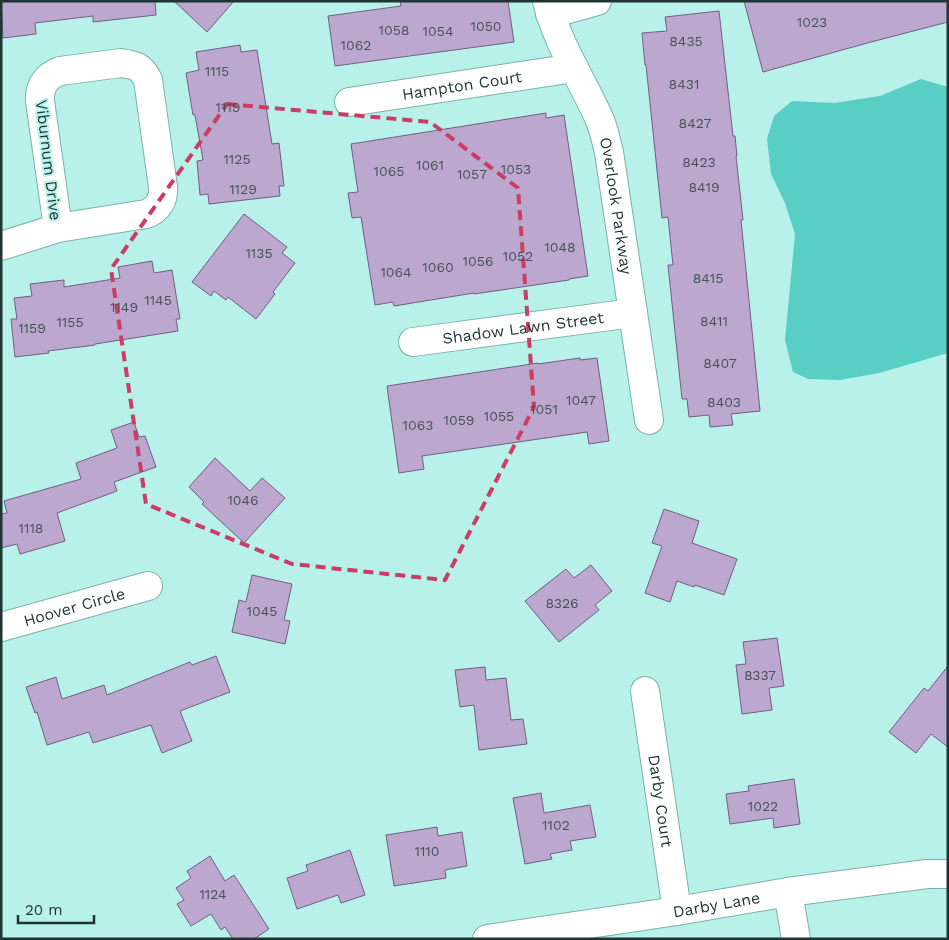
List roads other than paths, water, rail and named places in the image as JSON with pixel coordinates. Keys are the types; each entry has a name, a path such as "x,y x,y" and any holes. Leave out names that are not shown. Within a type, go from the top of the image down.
{"street":[{"path":"549,8 597,1"},
{"name":"Overlook Parkway","path":"549,8 574,68 600,119 605,135 649,420"},
{"name":"Viburnum Drive","path":"1,246 58,228 146,214 153,212 161,203 163,187 149,84 144,73 136,65 121,63 60,71 44,81 42,85 40,101 58,228"},
{"name":"Hampton Court","path":"349,102 574,68"},
{"name":"Shadow Lawn Street","path":"413,342 633,313"},
{"name":"Hoover Circle","path":"1,627 148,586"},
{"name":"Darby Court","path":"646,691 677,911"},
{"name":"Darby Lane","path":"487,939 677,911 788,892 927,874 948,874"},
{"path":"788,892 796,939"}],"water":[{"path":"921,79 948,87 948,353 879,373 840,380 808,379 793,372 785,340 795,234 785,203 771,174 767,139 774,116 792,101 835,103 880,96"}]}
